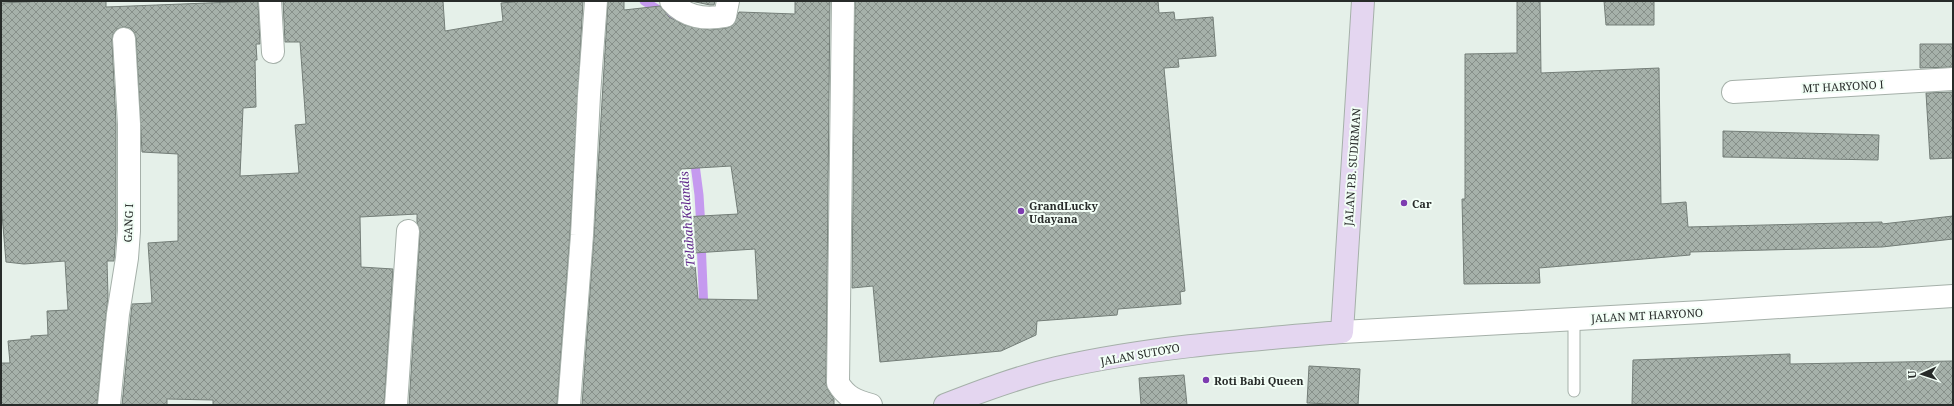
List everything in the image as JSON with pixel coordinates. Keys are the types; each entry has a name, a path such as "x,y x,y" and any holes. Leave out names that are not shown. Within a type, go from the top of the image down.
{"main road":[{"name":"JALAN P.B. SUDIRMAN","path":"1342,332 1363,1"},
{"name":"JALAN SUTOYO","path":"944,405 997,385 1056,368 1165,349 1219,342 1342,332"}],"street":[{"path":"270,1 273,52"},
{"path":"569,405 582,235 589,95 596,1"},
{"path":"672,1 678,8 686,13 702,17 725,16 728,1"},
{"path":"843,1 838,383 844,392 855,401 871,405"},
{"name":"GANG I","path":"109,405 128,232 129,124 124,39"},
{"name":"MT HARYONO I","path":"1733,92 1953,79"},
{"path":"396,405 408,231"},
{"name":"JALAN MT HARYONO","path":"1342,332 1953,296"}],"lane":[{"path":"1574,319 1574,392"}],"building":[{"path":"106,1 106,7 258,1 260,44 256,44 256,107 243,108 240,176 299,173 295,125 306,124 300,42 285,42 283,1 443,1 445,31 503,21 501,3 523,1 583,1 570,234 557,405 409,405 420,232 417,222 417,214 360,217 361,267 393,269 384,405 213,405 213,400 167,399 167,405 122,405 132,304 152,303 148,243 178,241 178,154 142,152 136,38 134,32 130,28 124,27 117,29 113,34 112,40 116,124 116,231 114,261 107,261 108,296 97,405 1,405 1,363 10,363 8,341 31,339 31,336 48,335 47,311 68,310 65,261 24,264 6,262 1,202 1,3"},
{"path":"608,1 624,1 624,10 660,6 669,17 684,25 710,30 727,28 733,25 739,12 795,14 795,1 830,1 826,383 828,390 834,399 834,405 582,405","holes":["731,166 738,214 683,217 681,169","755,249 758,300 698,299 694,253"]},
{"path":"691,1 715,1 714,5 710,5"},
{"name":"GrandLucky Udayana","path":"855,1 1158,1 1159,13 1174,12 1175,20 1213,17 1216,56 1178,59 1179,67 1164,68 1185,291 1180,292 1181,304 1118,309 1117,315 1037,321 1036,335 1001,351 880,362 873,286 852,288"},
{"path":"1517,1 1540,1 1541,73 1659,68 1661,204 1686,202 1688,227 1882,222 1882,224 1953,216 1953,239 1882,247 1690,252 1690,255 1539,268 1540,283 1464,284 1462,199 1465,199 1465,54 1517,53"},
{"path":"1604,1 1654,1 1654,25 1606,25"},
{"path":"1920,44 1953,44 1953,67 1920,68"},
{"path":"1953,92 1953,158 1930,159 1926,93"},
{"path":"1723,131 1879,135 1878,160 1723,157"},
{"path":"1790,354 1790,364 1953,361 1953,405 1632,405 1633,360"},
{"path":"1309,366 1360,369 1358,405 1307,403"},
{"path":"1184,375 1187,405 1141,405 1139,378"}],"waterway":[{"name":"Telabah Kelandis","path":"644,1 672,18 674,30"},
{"name":"Telabah Kelandis","path":"694,157 699,195 701,228"},
{"name":"Telabah Kelandis","path":"701,240 704,312"}],"place":[{"name":"Car","path":"1404,203"},
{"name":"GrandLucky Udayana","path":"1021,211"},
{"name":"Roti Babi Queen","path":"1206,380"}]}
